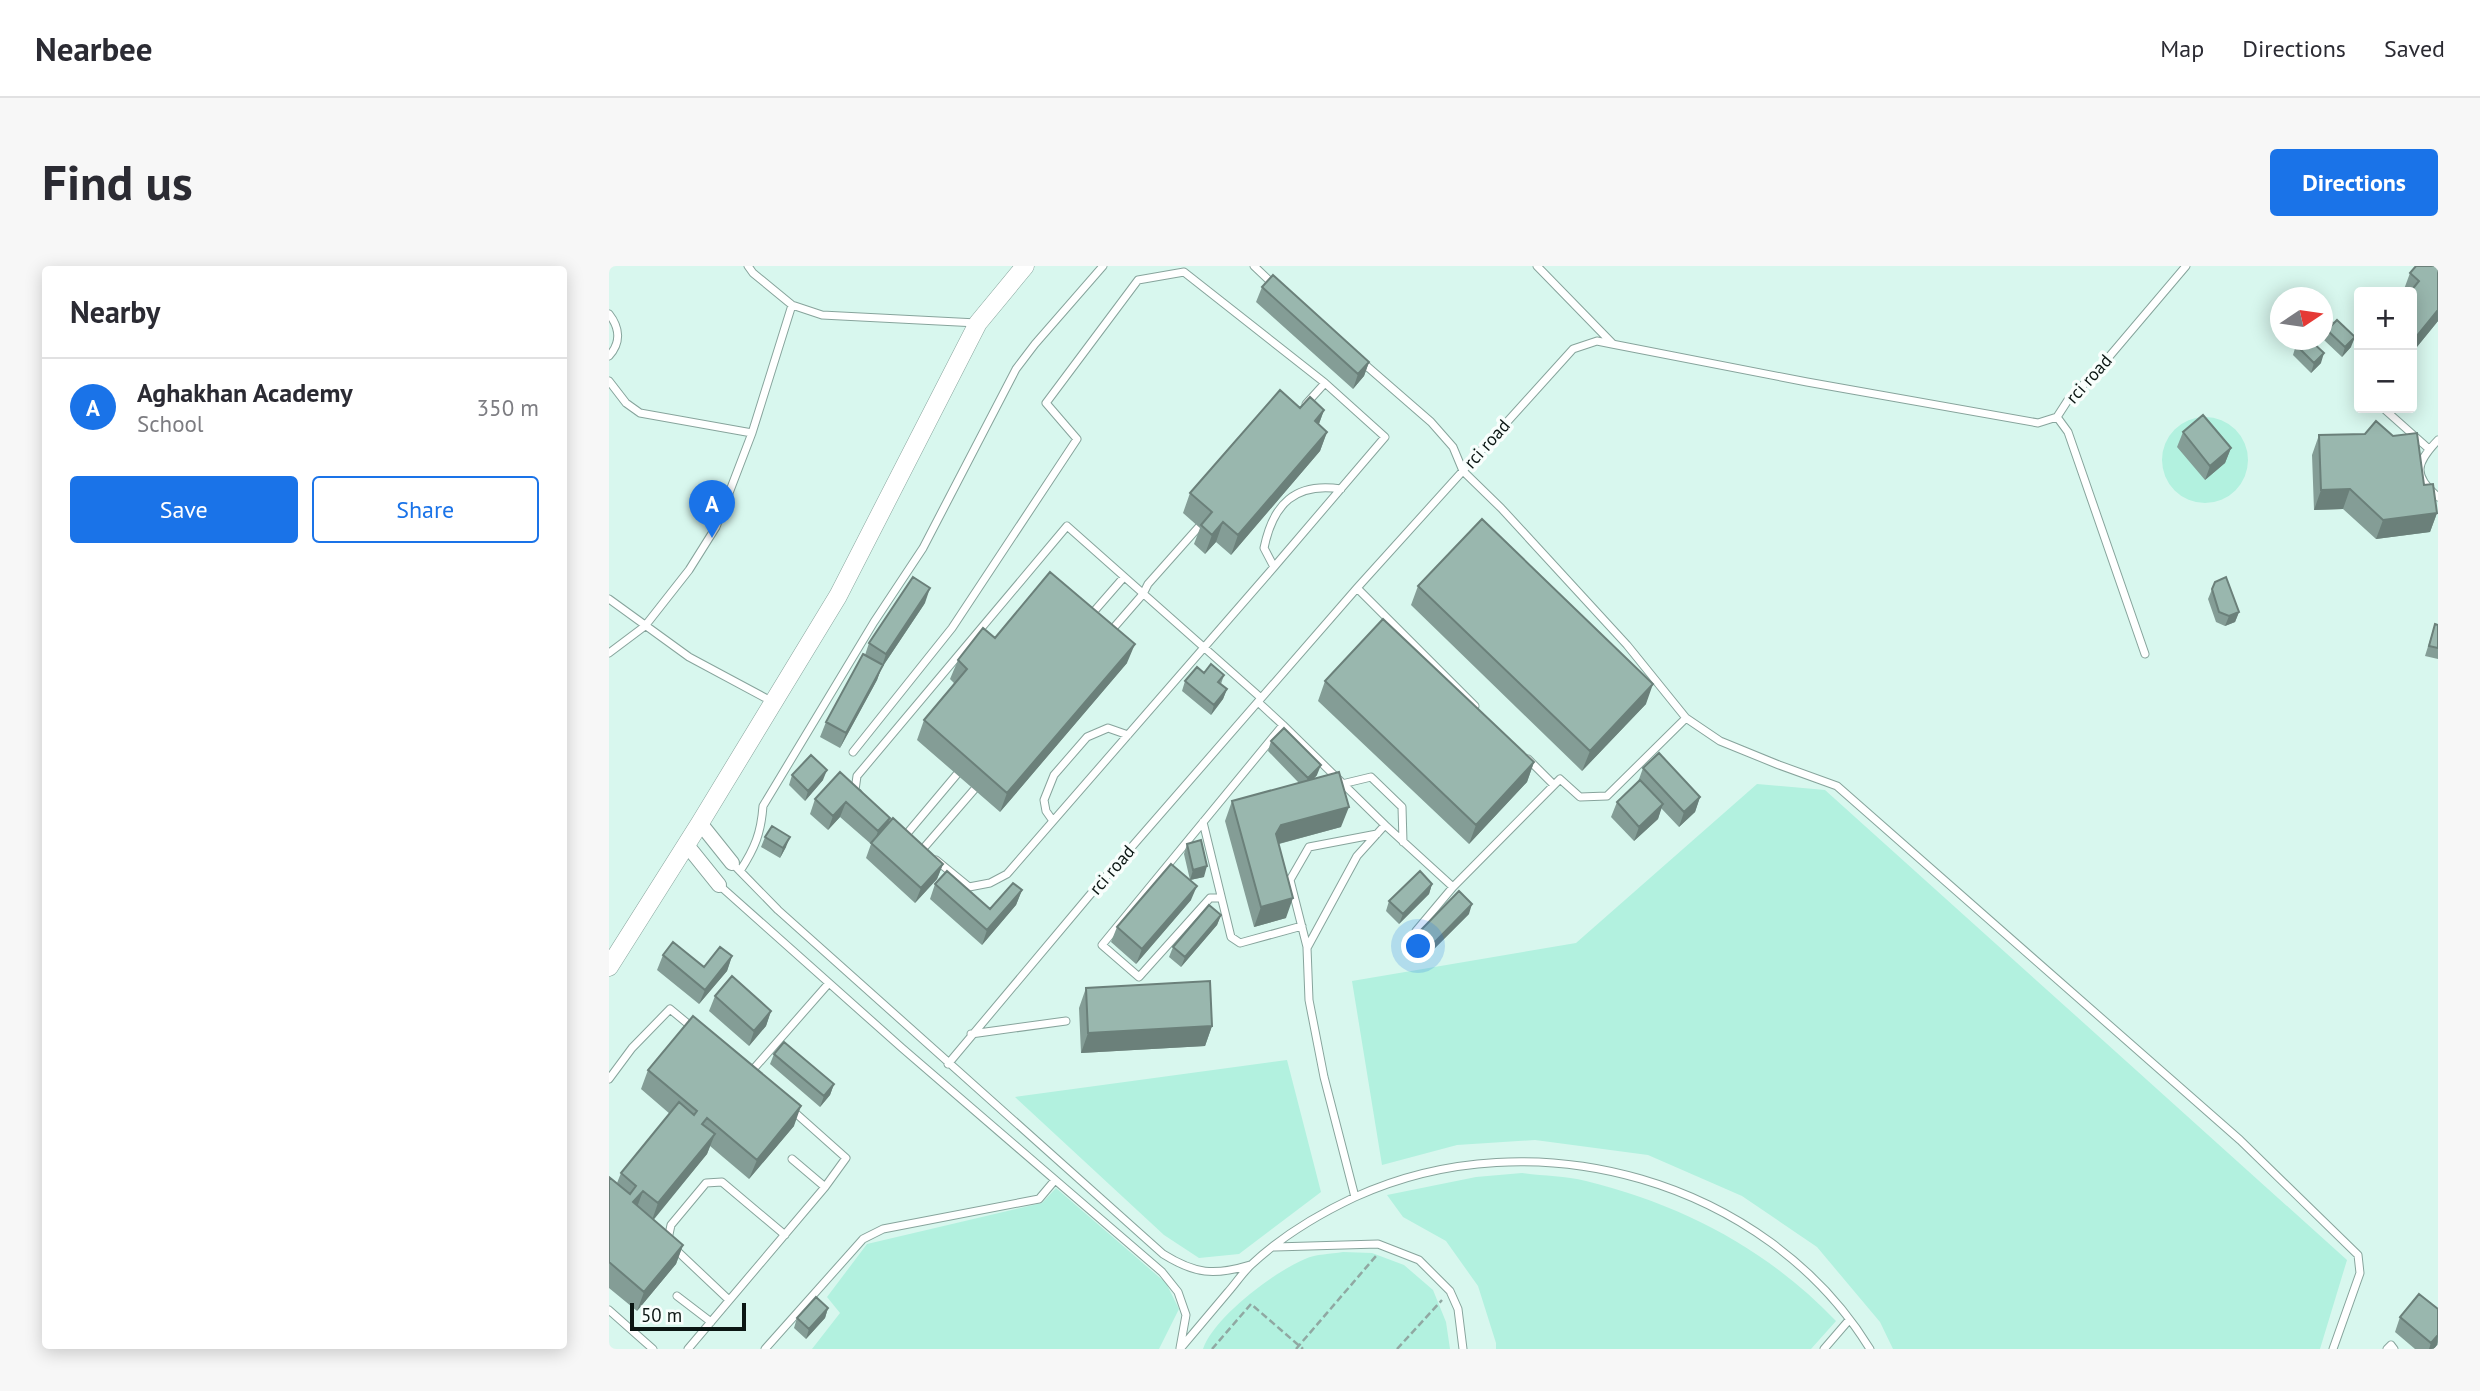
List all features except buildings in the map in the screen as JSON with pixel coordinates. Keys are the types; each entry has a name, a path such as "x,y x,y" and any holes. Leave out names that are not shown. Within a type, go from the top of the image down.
{"street":[{"path":"609,967 838,596 978,323 1025,266"},
{"path":"700,823 736,867"},
{"path":"686,845 719,885"}],"lane":[{"path":"748,266 792,305 822,314 978,323"},
{"path":"1103,266 1016,369 923,548 874,622 763,806 761,831 751,854 736,867 778,910 1163,1254 1186,1268 1204,1272 1232,1270 1251,1265"},
{"path":"1254,266 1283,293"},
{"path":"1537,266 1612,344"},
{"name":"rci road","path":"948,1064 1357,587 1573,349 1597,341 2038,423 2057,417 2068,400 2097,371 2186,266"},
{"path":"853,752 952,628 1077,439 1046,403 1137,280 1184,272 1325,383 1385,437 1007,874 990,883 969,887 895,827"},
{"path":"609,653 645,626 689,570 716,527 752,433 792,305"},
{"path":"609,314 618,331 618,341 609,356"},
{"path":"1354,356 1431,422 1453,447 1463,471 1501,508 1626,645 1686,718 1720,741 1837,786 2240,1140 2358,1255 2360,1273 2333,1349"},
{"path":"609,381 626,403 640,413 752,433"},
{"path":"1299,413 1325,383"},
{"path":"2389,413 2429,449"},
{"path":"2057,417 2068,432 2145,654"},
{"path":"2438,440 2422,457 2419,472 2428,488 2438,497"},
{"path":"1274,568 1264,548 1273,518 1285,502 1298,492 1310,488 1341,489"},
{"path":"1108,635 1143,594 1147,584 1210,514"},
{"path":"865,799 855,790 857,775 1067,526 1259,700 1342,784 1453,887"},
{"path":"1089,618 1124,577"},
{"path":"1357,587 1486,717"},
{"path":"609,599 689,657 773,702"},
{"path":"1416,931 1453,887 1560,779 1580,797 1607,796 1686,718"},
{"path":"1221,898 1210,898 1139,977 1102,945 1283,725"},
{"path":"1053,821 1044,800 1054,775 1087,737 1108,728 1128,735"},
{"path":"1525,756 1554,785"},
{"path":"905,836 966,763"},
{"path":"1342,784 1371,777 1402,807 1403,842"},
{"path":"922,850 984,778"},
{"path":"1203,822 1231,937 1240,943 1301,926"},
{"path":"1307,948 1357,856 1385,825"},
{"path":"1355,1197 1324,1077 1309,1000 1307,948 1290,880 1309,847 1377,835"},
{"path":"719,885 1162,1272 1178,1292 1186,1315 1180,1349"},
{"path":"750,1073 829,983"},
{"path":"609,1079 632,1048 670,1009 700,1033"},
{"path":"971,1034 1066,1021"},
{"path":"740,1065 759,1082"},
{"path":"688,1349 825,1187 846,1158 788,1107"},
{"path":"792,1159 825,1187"},
{"path":"1180,1349 1251,1265 1316,1218 1355,1197 1410,1177 1461,1166 1513,1161 1565,1163 1616,1171 1667,1186 1714,1207 1759,1234 1800,1266 1849,1320 1870,1349"},
{"path":"765,1349 863,1238 883,1229 1039,1199 1055,1180"},
{"path":"730,1300 667,1242 671,1225 706,1183 722,1182 785,1235"},
{"path":"1274,1247 1378,1244 1419,1260 1450,1291 1458,1309 1463,1349"},
{"path":"677,1296 711,1322"},
{"path":"609,1310 653,1349"},
{"path":"1824,1349 1849,1320"},
{"path":"2387,1349 2391,1346 2394,1349"}],"path":[{"path":"1297,1347 1384,1246"},
{"path":"1397,1349 1450,1291"},
{"path":"1212,1349 1251,1304 1297,1347 1303,1349"}],"green space":[{"path":"2205,417 2229,424 2241,436 2248,460 2241,484 2229,496 2205,503 2181,496 2169,484 2162,460 2169,436 2181,424"},
{"path":"1757,784 1825,790 2347,1260 2320,1349 1893,1349 1880,1322 1817,1247 1742,1196 1648,1155 1535,1140 1457,1145 1382,1165 1352,981 1576,943"},
{"path":"1287,1060 1321,1192 1239,1254 1199,1258 1164,1235 1015,1097"},
{"path":"1522,1173 1586,1181 1622,1191 1690,1217 1752,1251 1809,1295 1836,1321 1811,1349 1496,1349 1478,1286 1446,1241 1403,1217 1387,1195 1476,1177"},
{"path":"1056,1188 1166,1283 1179,1309 1159,1349 812,1349 840,1313 827,1297 867,1244 1042,1203"},
{"path":"1343,1252 1372,1253 1404,1265 1433,1290 1446,1322 1450,1349 1203,1349 1219,1323 1262,1285 1305,1259"}],"place":[{"name":"Aghakhan Academy","path":"712,538"}]}
